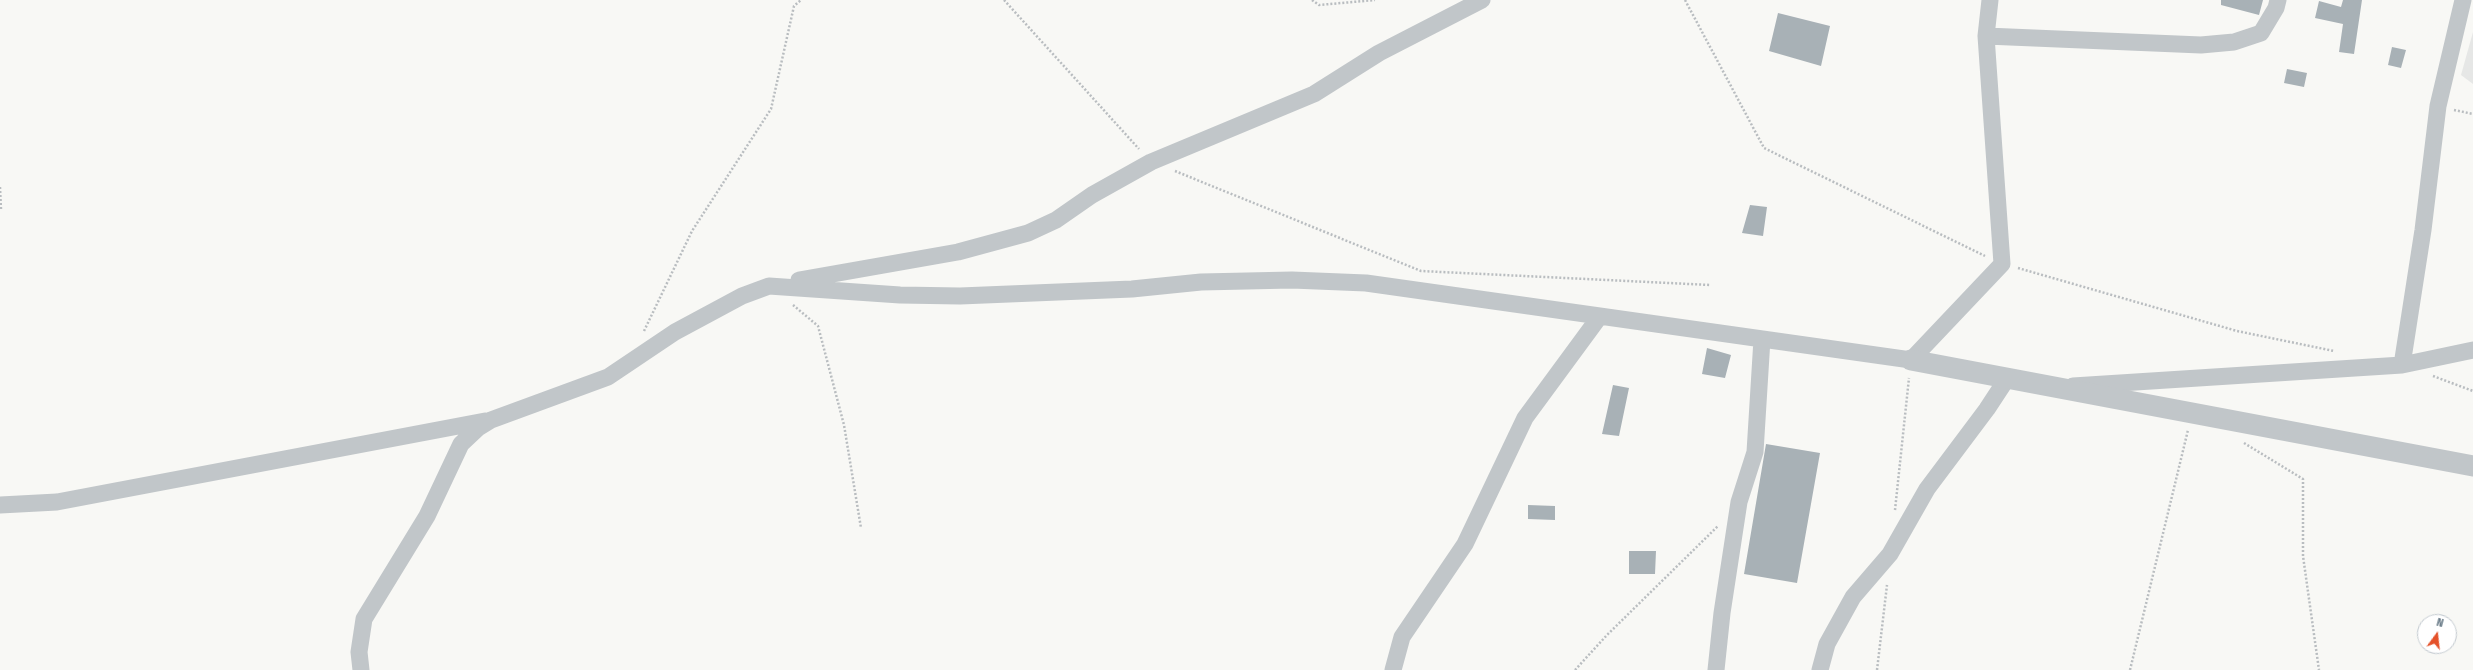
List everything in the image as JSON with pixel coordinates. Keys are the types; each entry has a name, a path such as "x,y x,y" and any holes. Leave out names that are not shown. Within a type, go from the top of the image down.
{"street":[{"path":"361,670 359,652 364,619 427,516 461,444 478,428 492,420 608,377 675,332 742,296 769,286 958,252 1028,233 1056,220 1092,195 1151,162 1314,94 1379,53 1482,0"},
{"path":"1911,360 2002,264 1986,36 1990,0"},
{"path":"1986,36 2201,44 2234,42 2261,33 2276,8 2278,0"},
{"path":"2402,365 2424,230 2438,106 2463,0"},
{"path":"769,286 900,295 960,296 1132,289 1201,282 1292,280 1366,283 1911,360 2061,386 2473,466"},
{"path":"1393,670 1402,637 1465,544 1525,418 1600,316"},
{"path":"1716,670 1722,613 1740,502 1755,452 1762,339"},
{"path":"2061,386 2402,365 2473,350"},
{"path":"1820,670 1828,644 1853,597 1890,554 1927,489 1987,410 2008,377"},
{"path":"0,505 57,502 492,420"}],"path":[{"path":"641,337 692,231 771,109 794,6 801,0"},
{"path":"1004,0 1151,162 1421,271 1710,285"},
{"path":"1312,0 1319,5 1376,0"},
{"path":"1685,0 1764,148 2002,264 2237,331 2342,352"},
{"path":"0,187 1,209"},
{"path":"769,286 818,326 844,425 861,528"},
{"path":"2430,375 2473,391"},
{"path":"2130,670 2192,412"},
{"path":"2238,440 2303,479 2303,556 2319,670"},
{"path":"1575,670 1607,635 1703,543 1740,502"}],"shaded area":[{"path":"2473,32 2473,84 2461,75"}],"building":[{"path":"2221,0 2263,0 2259,15 2221,5"},
{"path":"2343,0 2362,0 2354,54 2339,52 2343,24 2315,18 2319,1 2341,7"},
{"path":"1778,13 1830,26 1821,66 1769,51"},
{"path":"2392,47 2406,50 2401,68 2388,65"},
{"path":"2287,69 2307,73 2304,87 2284,83"},
{"path":"1750,205 1767,207 1763,236 1742,233"},
{"path":"1707,348 1731,355 1725,378 1702,374"},
{"path":"1613,385 1629,388 1619,436 1602,434"},
{"path":"1766,444 1820,453 1797,583 1744,574"},
{"path":"1528,505 1555,506 1555,520 1528,519"},
{"path":"1629,551 1656,551 1655,574 1629,574"}]}
